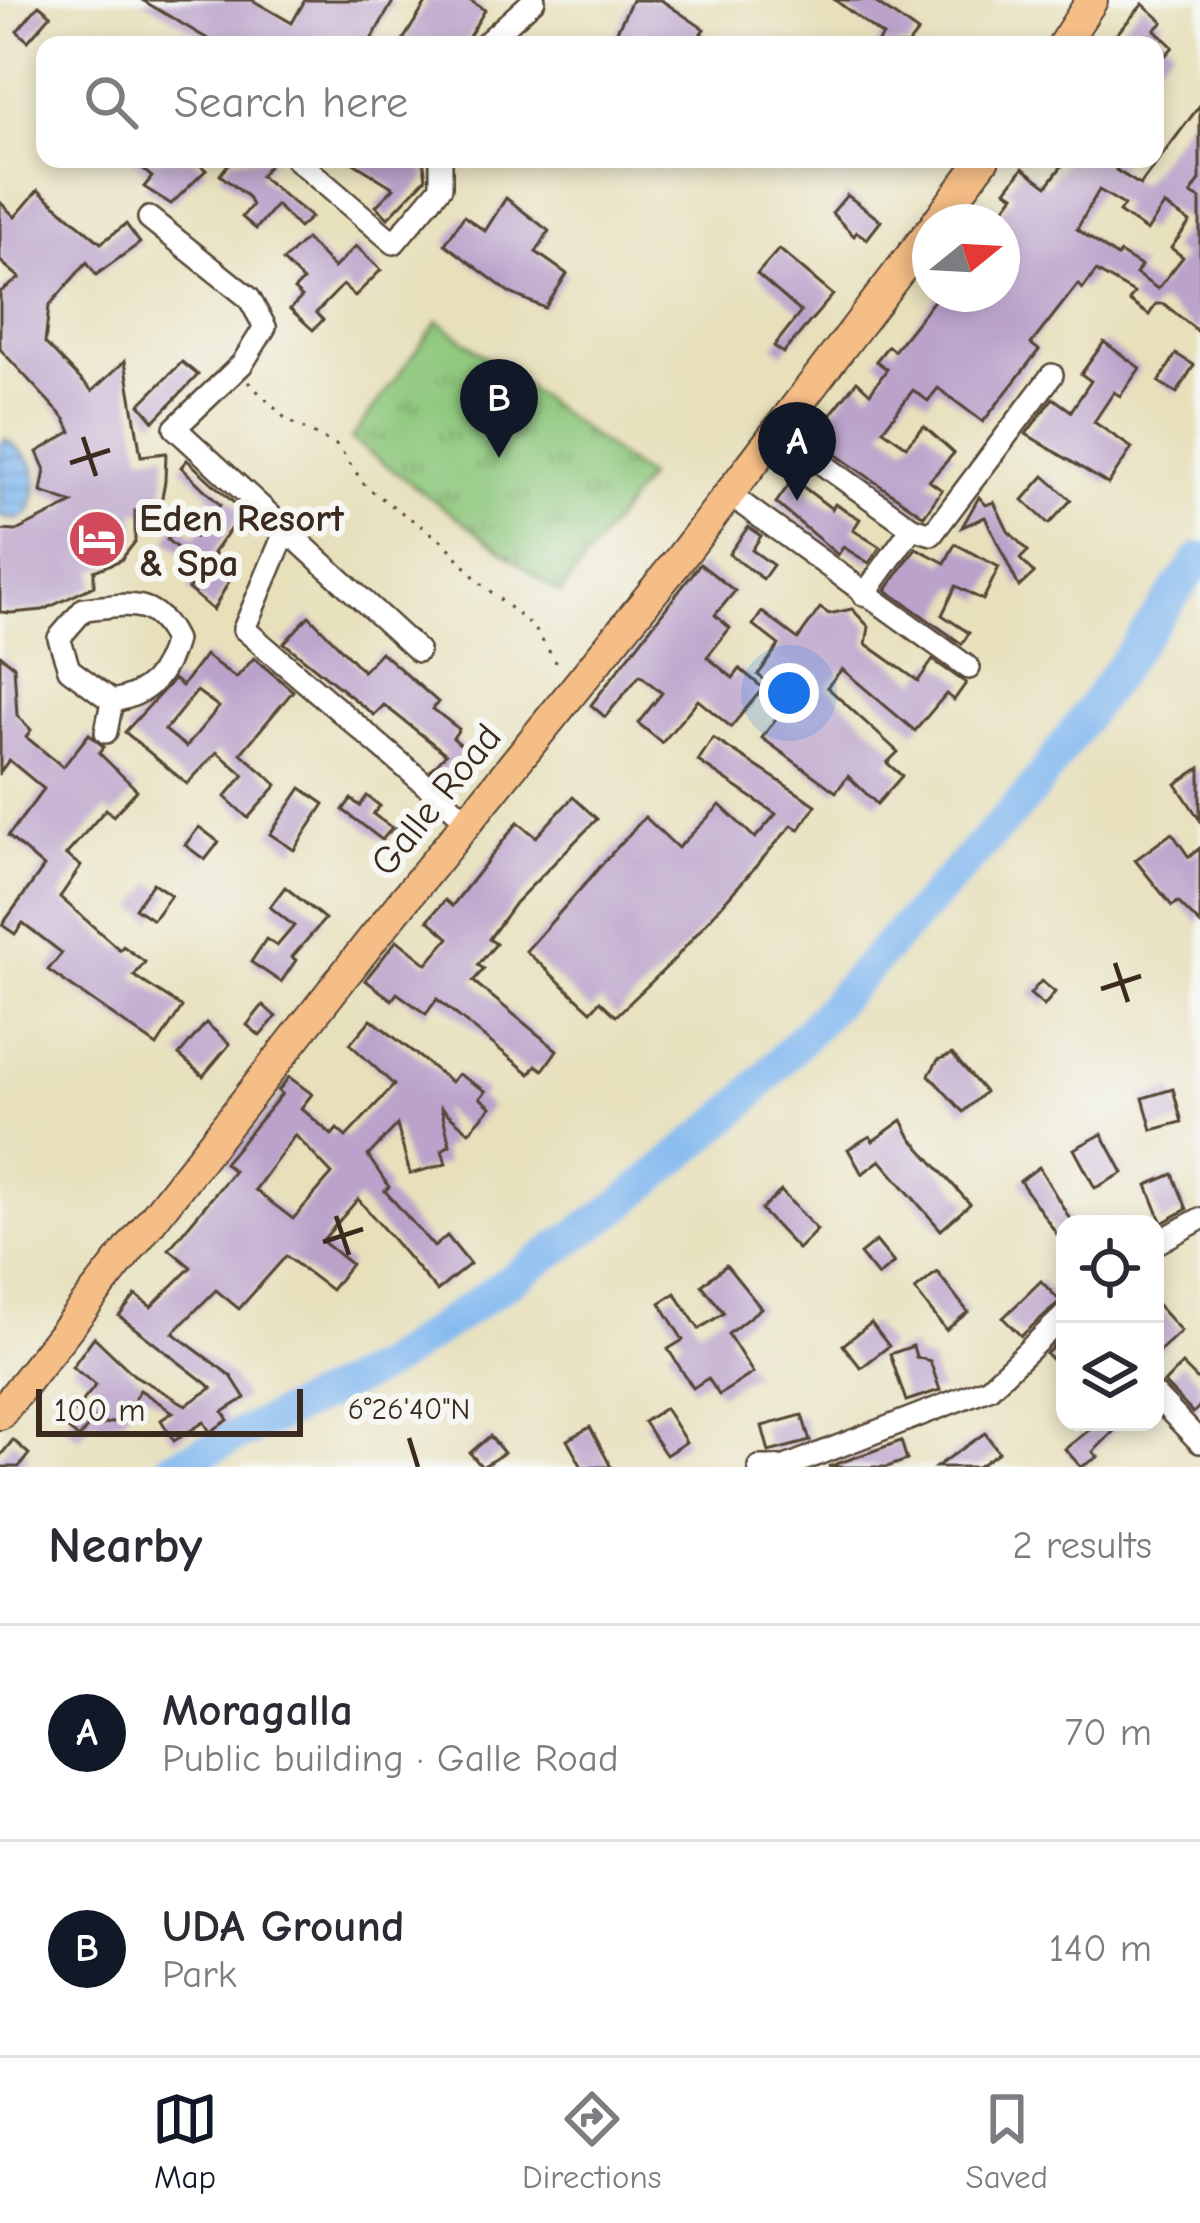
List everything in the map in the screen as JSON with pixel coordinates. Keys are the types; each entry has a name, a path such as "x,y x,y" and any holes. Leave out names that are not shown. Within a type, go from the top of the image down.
{"highway":[{"path":"1069,36 1092,0"},
{"path":"950,204 977,168"},
{"name":"Galle Road","path":"0,1414 779,433 912,255"}],"street":[{"path":"494,36 535,0"},
{"path":"306,168 394,243 441,187 440,168"},
{"path":"149,218 263,314 261,339 242,364 175,428 418,652"},
{"path":"779,433 912,528 932,534 1052,375"},
{"path":"730,495 969,668"},
{"path":"864,595 912,528"},
{"path":"286,530 244,629 469,821"},
{"path":"139,604 163,615 175,640 167,669 133,698 112,701 69,669 59,638 84,609 139,604"},
{"path":"106,732 112,701"},
{"path":"1164,1239 1200,1219"},
{"path":"759,1467 782,1467 989,1388 1016,1368 1058,1323"},
{"path":"1164,1404 1200,1442"}],"path":[{"path":"242,364 248,382 287,420 338,446 366,487 445,543 477,580 520,613 573,688"}],"green space":[{"path":"438,321 647,477 560,594 351,439"}],"water":[{"path":"5,439 24,454 36,478 29,513 17,520 0,516 0,446"}],"building":[{"path":"142,0 252,0 292,23 305,0 394,0 373,36 203,36"},
{"path":"428,0 469,0 485,10 469,36 406,36"},
{"path":"632,0 661,0 704,29 704,36 614,36"},
{"path":"835,0 872,0 918,32 915,36 883,36"},
{"path":"1143,4 1163,22 1155,30 1161,36 1115,36"},
{"path":"39,5 51,15 28,41 17,31"},
{"path":"1200,105 1200,180 1191,194 1200,199 1200,333 1164,304 1156,304 1149,315 1129,301 1134,293 1096,271 1083,289 1078,284 1031,344 1039,350 983,422 938,388 928,401 913,390 883,430 906,446 924,426 954,453 929,481 942,490 924,516 812,438 857,381 870,393 887,369 876,361 888,346 894,351 925,312 1020,312 1020,204 1007,204 1014,195 1006,190 1023,168 1047,186 1060,168 1117,168 1140,185 1153,168 1164,168 1164,153","holes":["1099,190 1124,205 1119,212 1147,231 1164,205 1190,222 1171,248 1183,257 1158,289 1136,274 1141,266 1120,253 1117,257 1077,229"]},
{"path":"141,168 206,170 171,204 144,187 152,177"},
{"path":"225,168 267,168 260,176 311,217 299,228 276,205 256,229 242,217 252,205 247,196 220,175"},
{"path":"362,168 424,168 426,178 388,218 376,206 394,188"},
{"path":"38,190 101,243 126,224 140,243 96,275 87,262 49,306 45,343 92,391 125,361 141,456 166,453 165,481 158,518 135,511 135,542 121,560 94,571 94,586 43,610 11,613 0,612 0,530 16,531 73,503 41,492 45,470 37,452 71,432 65,419 0,349 0,292 20,278 0,261 0,202 15,217"},
{"path":"847,195 881,221 867,239 857,232 854,236 832,213"},
{"path":"506,198 549,231 536,252 567,274 545,308 510,293 445,244 464,216 485,231"},
{"path":"306,239 334,268 356,246 381,270 355,296 343,285 316,313 323,320 313,330 290,309 302,297 294,290 303,281 283,261"},
{"path":"779,249 833,295 783,353 774,346 801,312 757,274"},
{"path":"1104,342 1140,368 1120,396 1114,392 1094,422 1132,448 1108,484 1026,434 1053,398 1071,411 1091,381 1081,374"},
{"path":"1176,354 1194,365 1177,393 1159,382"},
{"path":"182,362 198,375 154,421 140,404"},
{"path":"187,460 257,524 251,531 237,520 213,553 232,576 213,610 188,589 204,570 167,540 177,522 195,537 220,505 181,467"},
{"path":"1044,476 1071,500 1049,524 1023,500"},
{"path":"793,479 832,509 835,504 860,519 853,530 880,547 869,563 843,547 838,555 776,503"},
{"path":"979,497 986,505 994,502 1008,531 1028,551 1020,559 1034,573 1019,587 985,517 962,527"},
{"path":"748,527 761,536 752,550 773,565 763,579 729,554"},
{"path":"955,544 999,567 983,600 956,586 942,615 969,633 962,644 886,590 916,548 945,563"},
{"path":"700,564 735,591 715,615 730,628 707,657 733,678 740,669 763,688 731,727 698,700 662,743 638,723 662,693 640,675 605,717 591,705"},
{"path":"820,608 829,614 852,609 869,627 866,644 918,681 933,660 966,683 954,700 946,694 915,731 842,669 827,687 898,752 887,763 902,776 877,804 848,776 836,792 762,738 790,699 758,675 779,645 753,625 762,612 798,639"},
{"path":"309,616 363,671 381,652 438,702 433,709 459,729 453,738 478,760 453,788 431,770 446,754 384,705 374,715 284,643"},
{"path":"0,655 14,666 17,715 31,730 26,737 63,767 89,734 104,747 99,753 137,790 113,816 106,809 66,855 81,866 60,897 120,950 123,946 145,962 134,976 182,1007 157,1046 48,970 62,953 23,923 15,934 2,925 44,867 8,836 44,789 9,760 0,772"},
{"path":"205,655 236,678 254,658 293,691 241,753 277,785 248,818 225,797 244,775 217,752 187,784 125,732 174,679 182,686","holes":["197,691 219,707 186,747 165,730"]},
{"path":"713,738 816,805 799,830 792,825 672,962 616,1016 600,1001 591,1011 526,951 645,817 678,848 720,805 755,838 776,814 698,761"},
{"path":"1200,768 1200,820 1176,784"},
{"path":"301,788 324,804 294,850 270,834"},
{"path":"367,796 380,806 373,814 392,828 382,840 343,810 351,799 360,806"},
{"path":"573,797 597,819 515,903 489,939 496,944 478,965 484,969 473,981 557,1050 543,1070 536,1065 530,1074 437,999 426,1014 397,993 392,1000 365,980 397,940 427,964 449,938 428,920 445,900 452,906 518,822 536,837"},
{"path":"408,813 424,825 408,846 392,834"},
{"path":"199,827 219,842 205,860 185,845"},
{"path":"1172,833 1189,857 1200,848 1200,924 1178,902 1172,906 1135,860"},
{"path":"153,883 171,895 153,920 135,908"},
{"path":"285,887 325,919 292,957 296,960 281,982 251,962 266,939 277,946 294,926 270,907"},
{"path":"1041,981 1055,992 1044,1006 1030,994"},
{"path":"263,1005 276,1017 260,1036 247,1025"},
{"path":"371,1019 451,1082 458,1074 486,1091 480,1098 491,1107 469,1132 441,1108 450,1145 442,1150 446,1164 410,1174 397,1125 368,1156 389,1187 385,1191 434,1247 447,1236 470,1264 437,1291 358,1199 322,1241 351,1264 331,1290 286,1256 239,1309 216,1290 173,1333 231,1376 245,1398 223,1412 228,1420 210,1432 204,1422 174,1441 161,1420 173,1412 140,1390 123,1420 101,1425 94,1419 79,1438 63,1425 96,1385 72,1367 94,1337 134,1375 186,1405 212,1388 119,1316 136,1295 151,1307 191,1267 169,1249 234,1171 224,1163 282,1094 278,1091 289,1077 312,1094 301,1108 332,1135 337,1129 346,1137 394,1085 350,1044","holes":["295,1135 332,1174 293,1219 255,1190"]},
{"path":"206,1023 230,1044 203,1076 179,1055"},
{"path":"952,1054 985,1092 963,1112 929,1075 938,1060"},
{"path":"1173,1089 1182,1122 1152,1130 1143,1098"},
{"path":"902,1120 911,1138 970,1204 941,1230 880,1160 862,1174 848,1149 870,1136 873,1141"},
{"path":"1102,1134 1123,1173 1095,1188 1074,1149"},
{"path":"1039,1167 1068,1215 1056,1215 1056,1233 1020,1181"},
{"path":"1173,1174 1187,1209 1164,1222 1147,1185"},
{"path":"781,1191 817,1230 798,1249 761,1210"},
{"path":"876,1241 894,1263 878,1276 860,1254"},
{"path":"726,1265 761,1308 728,1334 753,1373 719,1395 708,1378 693,1388 668,1349 683,1340 660,1303 675,1293 699,1329 724,1313 702,1285"},
{"path":"937,1272 968,1312 946,1330 915,1290"},
{"path":"1041,1281 1056,1297 1056,1305 1021,1336 1003,1318"},
{"path":"1164,1312 1181,1331 1164,1347"},
{"path":"871,1323 889,1346 861,1368 843,1345"},
{"path":"1056,1345 1056,1363 1046,1354"},
{"path":"913,1346 916,1357 930,1361 940,1390 906,1401 890,1354"},
{"path":"1182,1364 1200,1382 1200,1406 1193,1413 1164,1383"},
{"path":"665,1408 686,1442 666,1455 644,1422"},
{"path":"802,1415 810,1441 769,1452 762,1426"},
{"path":"590,1427 611,1467 582,1467 567,1440"},
{"path":"1088,1431 1114,1431 1093,1452 1098,1457 1081,1467 1065,1449"},
{"path":"985,1433 999,1452 978,1467 936,1467"},
{"path":"490,1436 504,1453 482,1467 470,1453"},
{"path":"13,1440 29,1454 19,1467 0,1467 0,1456"},
{"path":"901,1441 907,1460 887,1467 828,1467"}],"waterway":[{"path":"171,1467 383,1367 619,1206 737,1108 1030,793 1200,558"}],"place":[{"name":"UDA Ground","path":"499,458"},
{"name":"Moragalla","path":"797,501"},
{"name":"Eden Resort & Spa","path":"97,539"}]}
